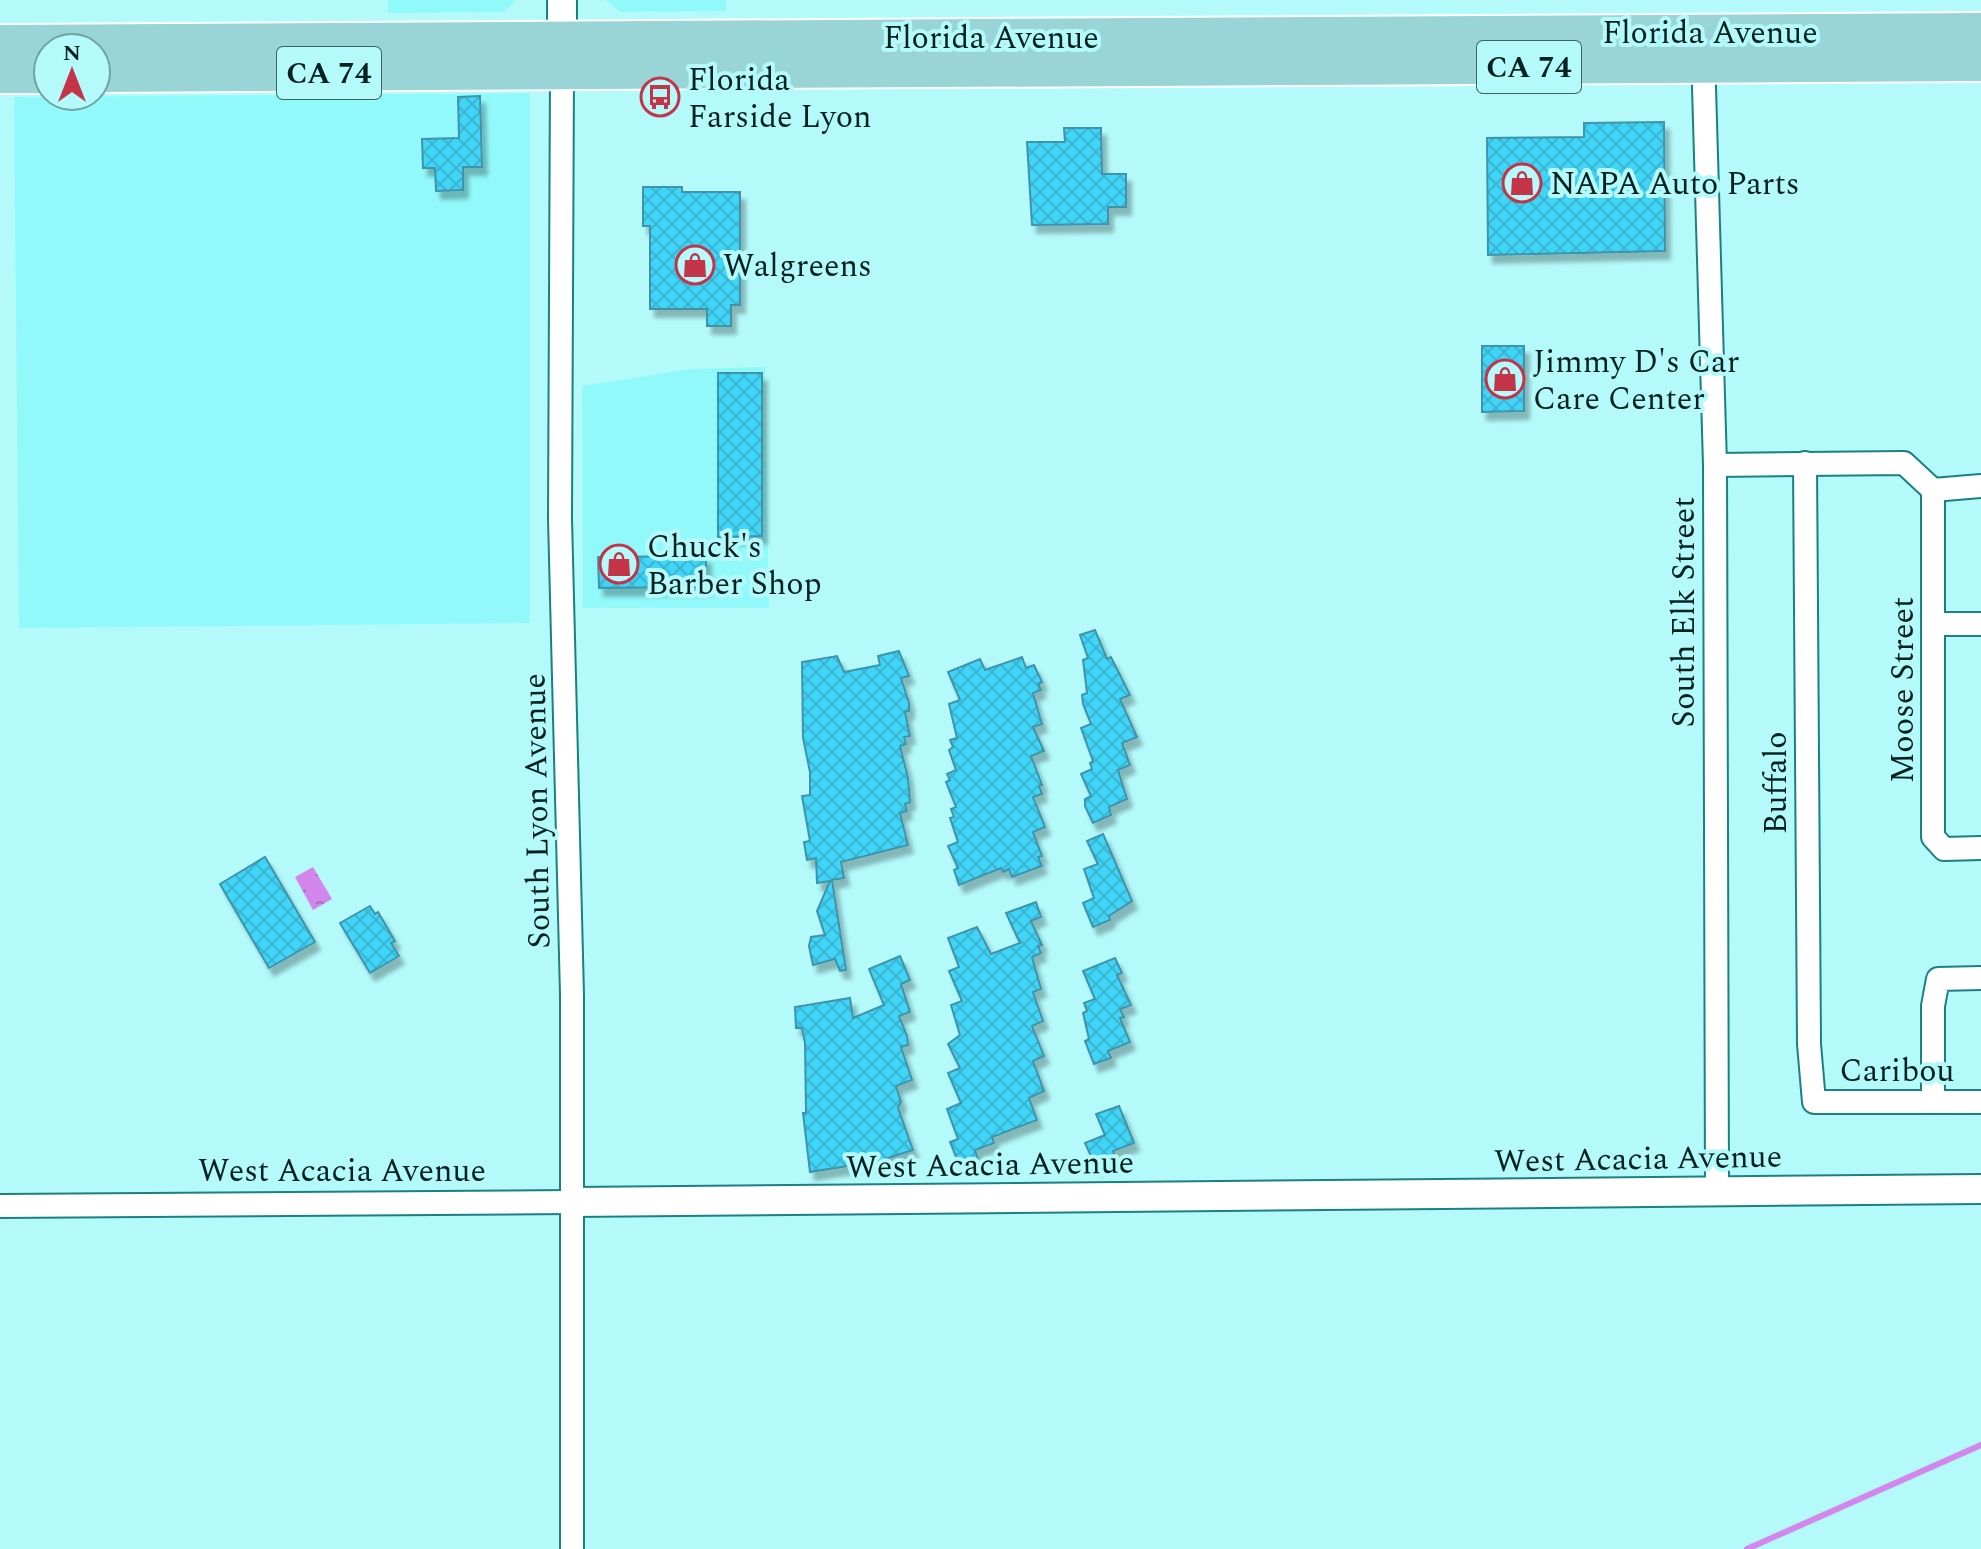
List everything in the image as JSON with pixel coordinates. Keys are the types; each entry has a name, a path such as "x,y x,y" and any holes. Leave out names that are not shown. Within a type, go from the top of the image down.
{"main road":[{"name":"Florida Avenue","path":"0,43 1023,70 1703,49 1981,31"},
{"name":"Florida Avenue","path":"112,73 562,56 1323,35 1981,63"},
{"path":"1023,70 1101,56 1301,52 1321,48 1323,35"},
{"path":"0,75 32,75"}],"street":[{"path":"562,0 562,56"},
{"name":"South Elk Street","path":"1703,49 1715,465 1717,1192"},
{"name":"South Lyon Avenue","path":"562,56 560,519 572,995 572,1549"},
{"name":"Buffalo","path":"1805,463 1809,1044 1814,1102"},
{"path":"1715,465 1904,463 1933,490 1981,486"},
{"name":"Moose Street","path":"1933,490 1933,837 1944,849 1981,848"},
{"path":"1935,624 1981,624"},
{"path":"1933,1102 1933,1006 1938,979 1981,978"},
{"name":"Caribou","path":"1814,1102 1981,1102"},
{"name":"West Acacia Avenue","path":"0,1206 1981,1189"}],"shaded area":[{"path":"388,0 516,0 504,12 388,13"},
{"path":"606,0 726,0 726,11 620,12"},
{"path":"530,93 530,623 19,628 14,97 32,97 32,112 112,112 112,96"},
{"path":"765,367 769,608 583,608 582,386 691,369"}],"water":[{"path":"313,867 332,899 313,910 295,877"}],"building":[{"path":"480,96 482,167 463,167 463,190 436,191 435,168 423,168 422,139 459,138 458,97"},
{"path":"1664,122 1665,251 1488,255 1487,138 1584,137 1584,123"},
{"path":"1064,128 1101,128 1102,174 1126,174 1126,207 1108,207 1108,224 1032,225 1027,142 1065,142"},
{"name":"Walgreens","path":"643,187 682,187 682,192 740,192 740,305 731,305 731,326 707,326 707,309 650,309 650,226 643,226"},
{"path":"1482,346 1524,346 1524,411 1482,412"},
{"path":"718,373 762,373 762,536 718,537"},
{"path":"706,556 706,587 599,588 598,557"},
{"path":"1095,630 1107,659 1111,657 1130,695 1120,699 1137,737 1122,743 1130,765 1118,770 1127,799 1109,807 1111,815 1093,823 1085,806 1085,799 1091,796 1081,774 1092,769 1090,763 1093,761 1081,728 1091,724 1083,704 1082,695 1087,693 1083,660 1088,658 1080,635"},
{"path":"899,651 909,676 901,678 909,703 909,711 905,712 910,736 904,737 906,744 900,746 910,802 905,804 907,811 900,813 908,845 841,862 844,878 832,880 846,970 840,971 835,959 813,965 809,946 811,937 825,935 817,911 830,881 817,883 816,858 807,860 804,842 810,841 802,796 810,795 810,772 803,738 802,662 837,656 844,672 880,665 878,656"},
{"path":"1022,657 1026,668 1034,665 1042,682 1038,684 1041,690 1033,693 1042,724 1033,727 1044,751 1031,756 1042,785 1039,786 1042,794 1033,797 1045,827 1033,832 1042,856 1038,857 1042,866 1012,877 1009,869 1003,872 1001,868 959,885 954,870 958,868 948,846 958,842 950,818 954,817 951,809 956,807 946,782 950,780 947,774 956,770 949,750 953,747 950,740 957,738 949,704 960,700 948,672 980,659 985,670"},
{"path":"1103,834 1132,901 1109,916 1110,920 1093,927 1083,903 1094,898 1084,869 1098,864 1087,841"},
{"path":"265,857 315,942 269,968 220,884"},
{"path":"1036,902 1041,917 1031,921 1042,945 1038,946 1041,953 1032,957 1041,989 1033,992 1043,1021 1032,1026 1044,1056 1033,1061 1044,1091 1029,1098 1037,1120 992,1137 994,1143 975,1150 978,1159 960,1166 950,1142 958,1139 947,1109 961,1103 948,1073 960,1068 948,1044 960,1035 951,1005 962,1001 949,971 959,967 948,938 977,927 991,954 1020,943 1006,913"},
{"path":"370,906 375,914 378,912 395,941 391,943 399,956 370,973 340,923"},
{"path":"900,956 910,980 901,984 910,1012 899,1016 908,1045 901,1047 912,1080 896,1086 901,1102 898,1108 913,1150 879,1161 810,1172 803,1113 806,1113 805,1043 802,1028 796,1028 795,1007 850,998 853,1018 884,1005 869,969"},
{"path":"1115,958 1122,973 1117,975 1131,1005 1120,1009 1124,1017 1120,1018 1130,1042 1108,1051 1111,1058 1094,1064 1085,1041 1089,1039 1083,1013 1087,1011 1084,1003 1095,999 1083,971"},
{"path":"1119,1106 1134,1143 1113,1151 1116,1160 1096,1167 1085,1143 1105,1135 1096,1114"}],"waterway":[{"path":"1747,1549 1981,1445"}],"place":[{"name":"Florida Farside Lyon","path":"660,97"},
{"name":"NAPA Auto Parts","path":"1522,183"},
{"name":"Walgreens","path":"695,265"},
{"name":"Jimmy D's Car Care Center","path":"1505,379"},
{"name":"Chuck's Barber Shop","path":"619,564"}]}
